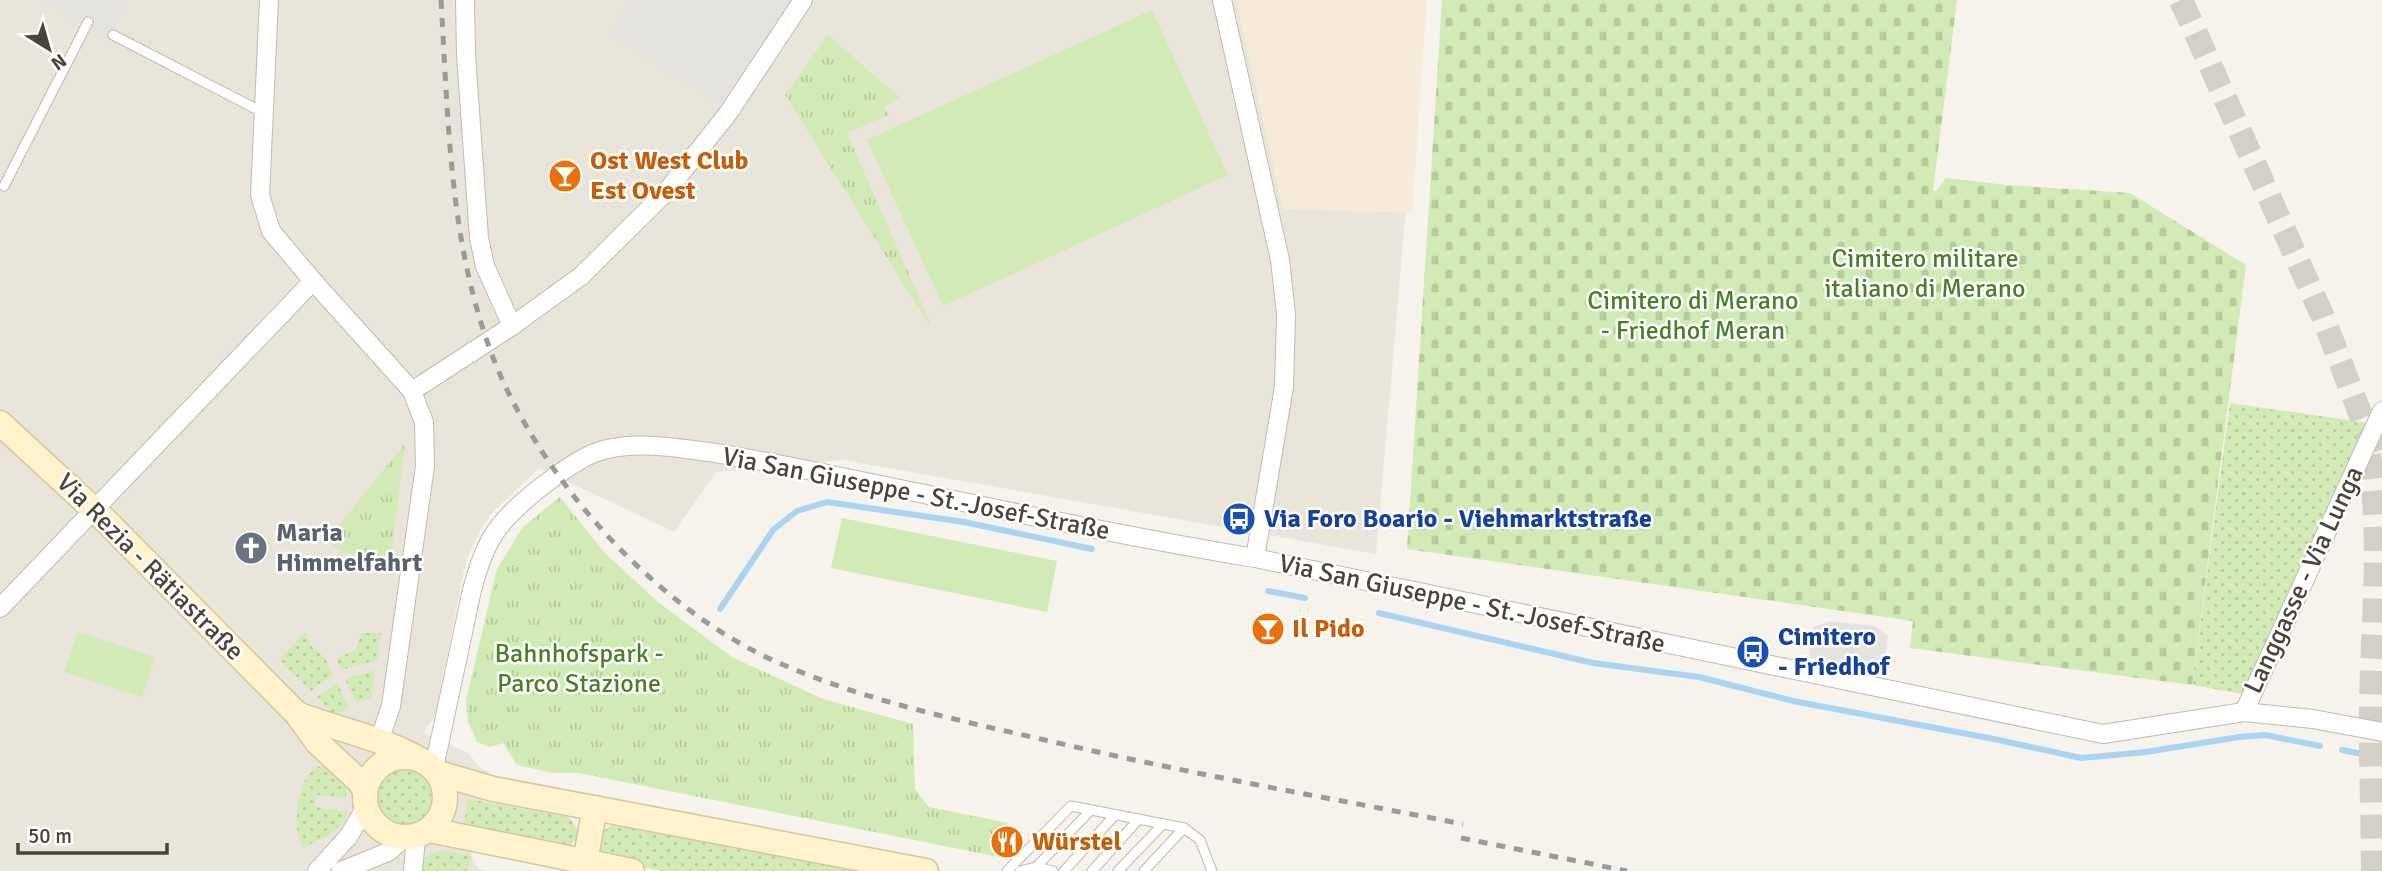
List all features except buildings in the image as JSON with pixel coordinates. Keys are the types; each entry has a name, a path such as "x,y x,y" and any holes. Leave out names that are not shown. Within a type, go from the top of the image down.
{"street":[{"path":"269,0 260,195 271,231 412,391 424,422 425,466 391,706 379,741 368,790 371,819 380,829 392,836 417,835 585,861 632,871"},
{"path":"465,0 466,55 479,238 485,266 512,326"},
{"path":"412,391 512,326 581,276 666,191 729,112 803,0"},
{"path":"1222,0 1280,260 1286,314 1284,387 1255,558"},
{"path":"0,608 313,281"},
{"name":"Langgasse - Via Lunga","path":"2244,712 2382,411"},
{"name":"Via Rezia - Rätiastraße","path":"0,423 94,509 297,714 317,742 368,790"},
{"name":"Via San Giuseppe - St.-Josef-Straße","path":"429,766 479,565 500,526 525,501 567,470 599,451 628,446 663,446 724,454 1157,542 1255,558 2103,734 2244,712 2313,719 2382,732"},
{"path":"297,714 398,748 429,766 445,788 446,803 440,818 388,852 341,871"},
{"path":"317,871 348,837 368,790 387,761 395,758 429,766 494,789 926,871"},
{"path":"585,861 595,808"},
{"path":"413,871 417,835"}],"lane":[{"path":"4,187 88,22"},
{"path":"113,35 262,112"},
{"path":"1007,871 1071,806 1184,828 1200,840 1213,871"},
{"path":"1036,867 1091,810"},
{"path":"1065,871 1115,815"},
{"path":"1092,871 1139,819"},
{"path":"1118,871 1163,824"},
{"path":"1144,871 1184,828"},
{"path":"1020,871 1036,867 1054,871"}],"shaded area":[{"path":"0,0 1424,0 1376,554 843,460 716,472 674,532 539,468 491,514 481,528 466,561 435,716 423,733 468,753 481,768 489,772 471,855 478,869 489,871 0,871"},
{"path":"38,0 129,0 109,38"},
{"path":"632,0 791,0 720,105 610,34"},
{"path":"1236,0 1427,0 1412,213 1283,209"},
{"path":"1829,621 1875,626 1888,636 1883,674 1809,658 1813,627"}],"green space":[{"name":"Cimitero di Merano - Friedhof Meran","path":"1442,0 1957,0 1933,191 1936,191 1946,178 2130,193 2246,265 2192,685 1910,648 1913,621 1407,549"},
{"path":"1152,10 1228,175 943,306 867,140"},
{"path":"828,35 899,97 884,107 889,115 847,133 930,322 928,323 785,95"},
{"path":"2230,403 2368,423 2248,695 2192,685"},
{"path":"405,443 389,570 337,549 327,540"},
{"name":"Bahnhofspark - Parco Stazione","path":"560,497 604,552 658,602 732,657 823,699 913,724 915,789 929,807 1008,823 1000,853 994,856 579,773 553,773 517,765 503,743 490,747 477,742 468,722 466,700 497,569 523,527"},
{"path":"842,518 1057,561 1047,612 831,568"},
{"path":"78,632 155,657 142,697 64,672"},
{"path":"305,632 313,649 325,657 333,675 311,691 279,659"},
{"path":"362,633 381,633 377,660 341,670 336,658 355,650"},
{"path":"375,670 371,697 357,703 345,679"},
{"path":"337,683 349,707 336,717 317,697"},
{"path":"324,765 335,772 347,787 346,798 317,795 315,807 347,812 336,830 303,848 297,829 299,799 310,773"},
{"path":"405,767 426,776 435,797 426,818 405,827 384,818 375,797 384,776"},
{"path":"468,799 568,817 575,826 577,835 563,850 463,828"},
{"path":"624,824 864,871 662,871 608,860 599,848 599,835 611,825"},
{"path":"440,851 471,855 468,871 421,871 426,857"}],"waterway":[{"path":"720,609 773,530 797,511 827,502 964,522 1092,549"},
{"path":"1268,591 1305,598"},
{"path":"1379,613 1593,663 1699,677 1793,701 2081,758 2146,752 2265,735 2320,746"},
{"path":"2342,750 2382,758"}],"tunnel":[{"path":"2181,0 2323,317 2382,470"},
{"path":"2369,455 2376,548 2371,721 2373,871"}],"railway":[{"path":"441,0 452,173 465,258 487,341 507,390 533,438 565,485 602,529 642,570 685,607 730,638 777,662 880,699 987,727 1159,765 1463,824"},
{"path":"1461,838 1627,871"}],"place":[{"name":"Ost West Club Est Ovest","path":"565,176"},
{"name":"Via Foro Boario - Viehmarktstraße","path":"1239,519"},
{"name":"Maria Himmelfahrt","path":"251,548"},
{"name":"Il Pido","path":"1268,629"},
{"name":"Cimitero - Friedhof","path":"1753,652"},
{"name":"Würstel","path":"1007,842"}],"park label":[{"name":"Cimitero militare italiano di Merano","path":"1925,274"}]}
